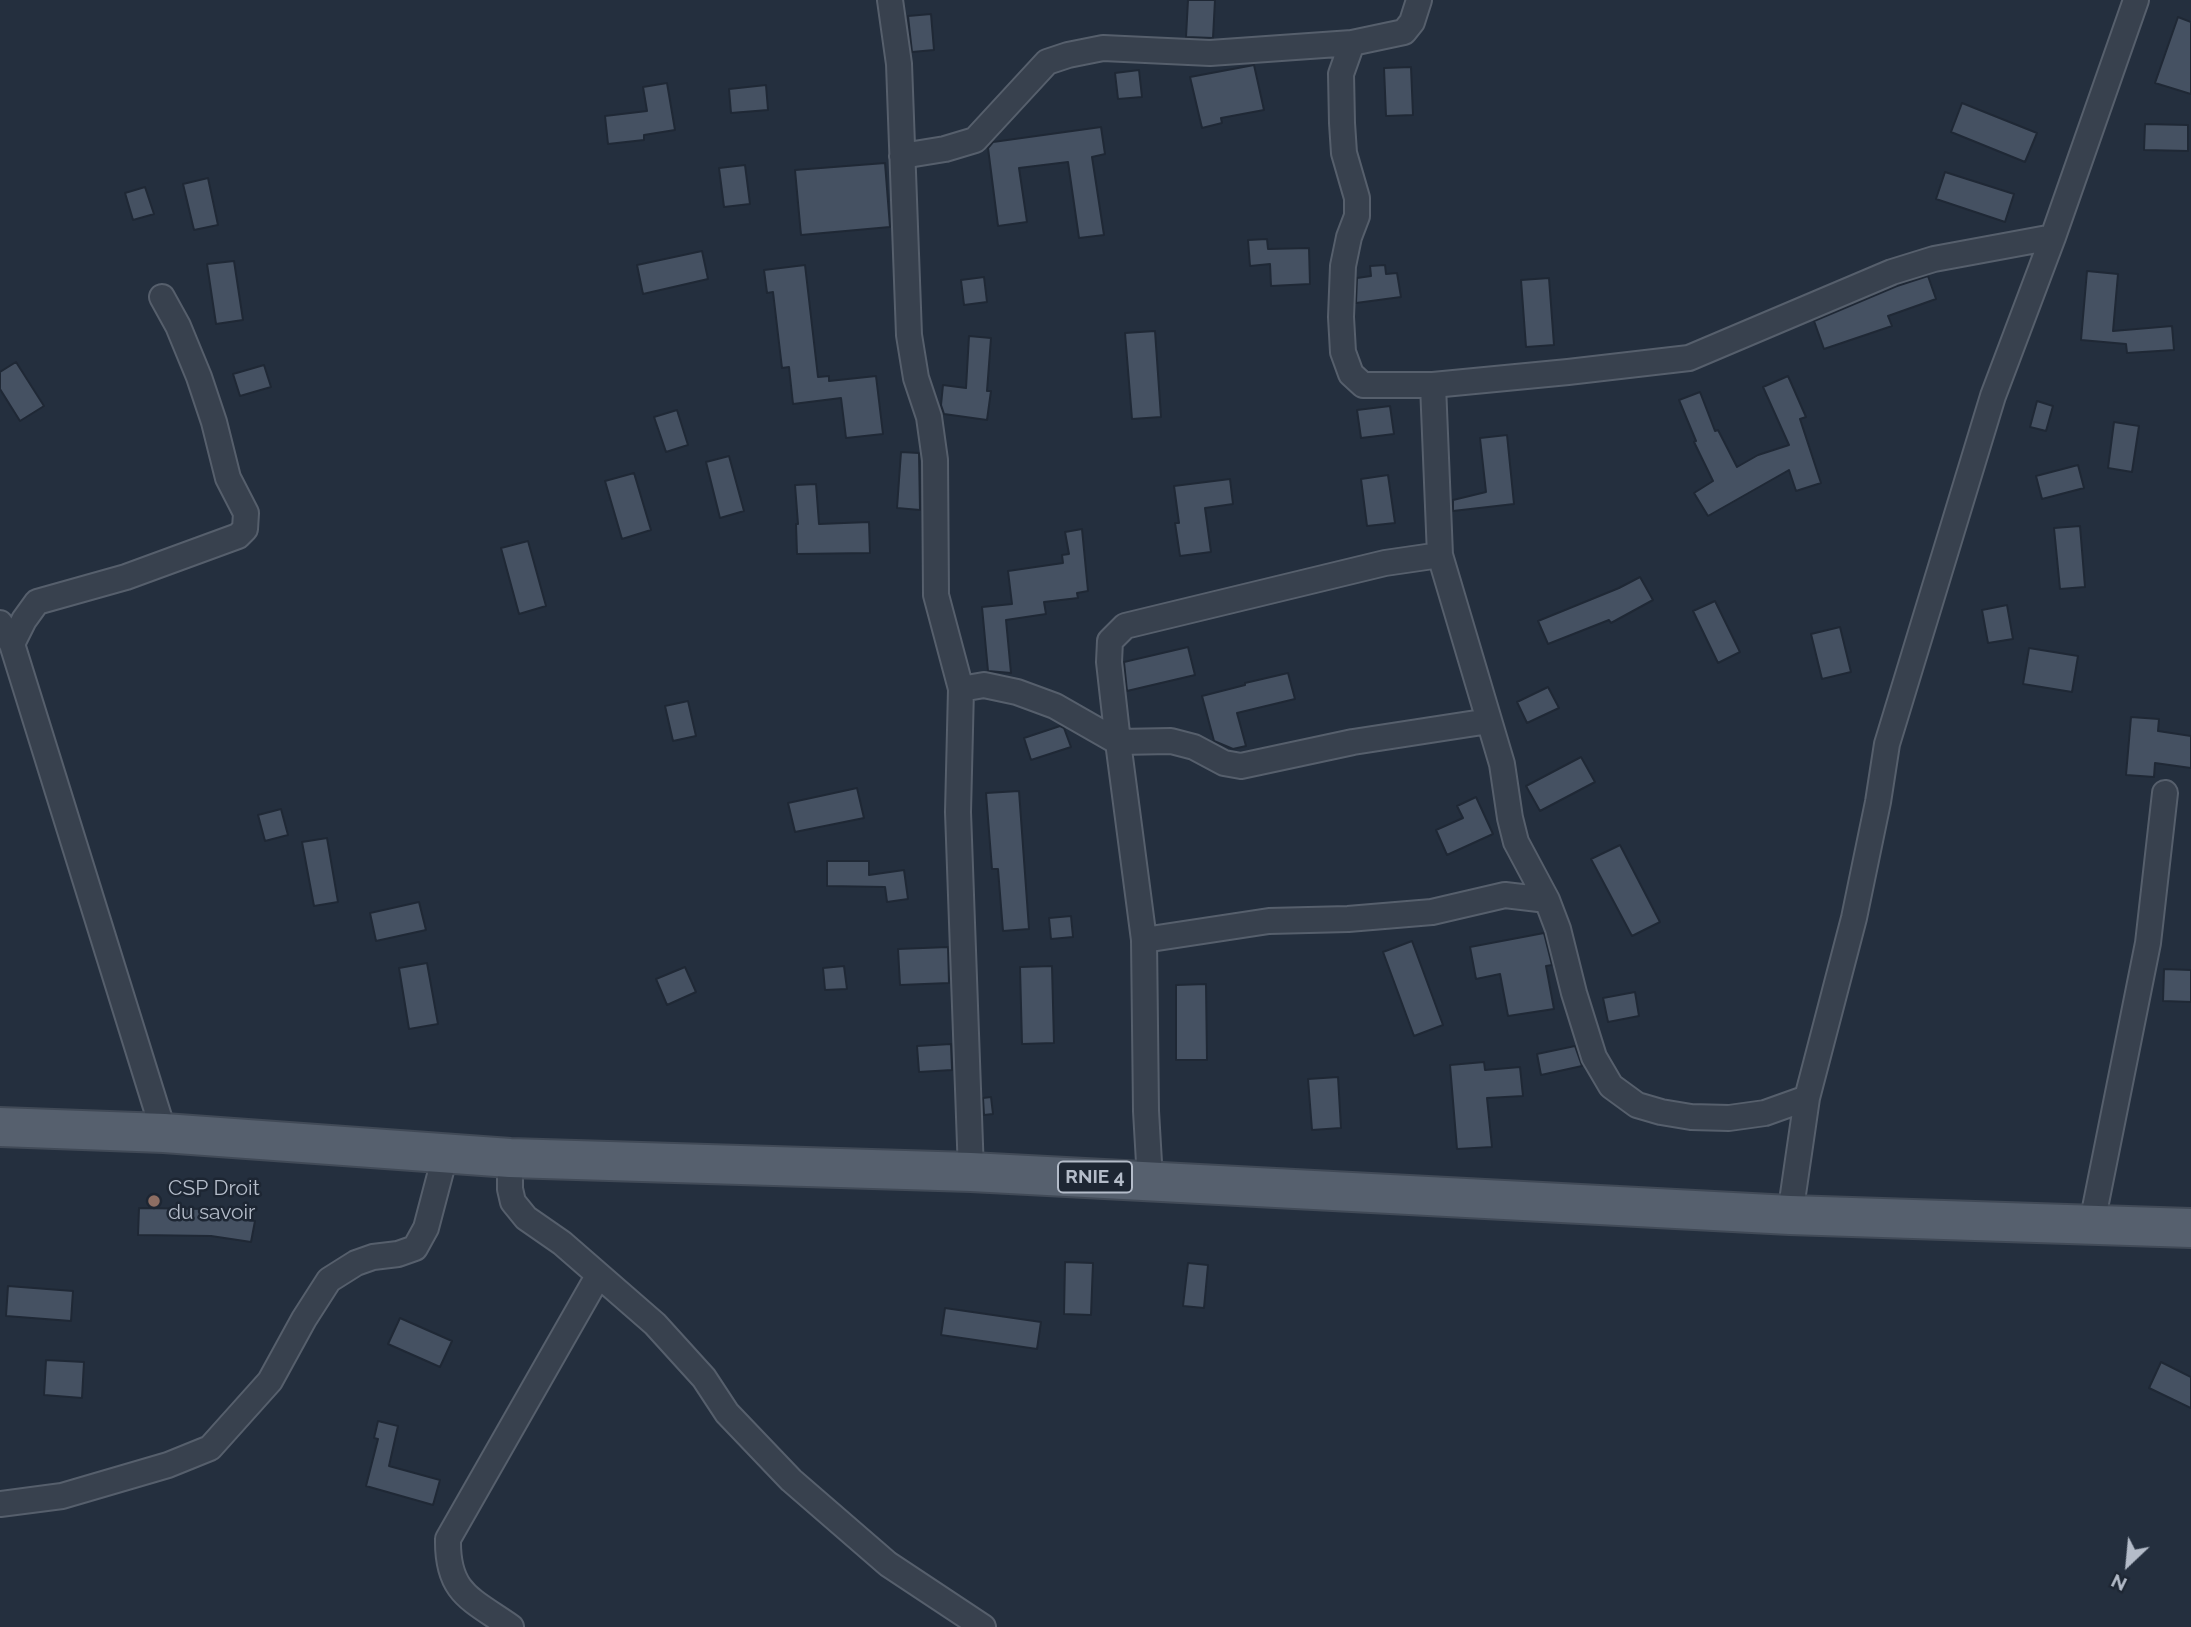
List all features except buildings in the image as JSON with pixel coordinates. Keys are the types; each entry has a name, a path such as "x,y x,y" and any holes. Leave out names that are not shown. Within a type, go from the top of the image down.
{"main road":[{"name":"RNIE 4","path":"0,1127 164,1133 510,1158 971,1172 1790,1215 2191,1228"}],"street":[{"path":"890,0 899,64 909,335 916,378 929,417 935,460 936,595 961,689 958,812 971,1172"},
{"path":"902,156 945,149 975,140 1047,62 1068,55 1103,48 1210,53 1352,43 1404,32 1412,22 1419,0"},
{"path":"1790,1215 1807,1098 1854,918 1887,744 1993,396 2053,237 2136,0"},
{"path":"1352,43 1341,74 1344,153 1357,198 1357,216 1343,266 1341,317 1343,352 1351,374 1363,385 1433,385 1568,373 1689,358 1892,272 1934,259 2053,237"},
{"path":"1319,44 1341,74"},
{"path":"12,644 37,602 126,576 239,536 245,529 246,513 228,478 199,377 178,326 162,298"},
{"path":"1433,385 1440,555 1502,764 1516,842 1547,900 1558,929 1594,1057 1611,1086 1637,1105 1691,1117 1730,1118 1765,1112 1807,1098"},
{"path":"1150,1180 1146,1111 1144,940 1118,742 1109,662 1110,641 1125,626 1385,563 1440,555"},
{"path":"0,622 12,644 164,1133"},
{"path":"961,689 984,685 1017,692 1055,706 1118,742 1171,741 1194,747 1224,763 1241,766 1353,742 1489,721"},
{"path":"2092,1223 2148,943 2165,793"},
{"path":"1144,940 1269,921 1348,919 1432,912 1505,895 1547,900"},
{"path":"0,1504 62,1496 168,1465 210,1448 270,1381 304,1318 329,1280 373,1257 398,1254 415,1248 426,1228 446,1152"},
{"path":"510,1158 510,1189 513,1202 526,1218 562,1243 655,1324 704,1378 727,1413 790,1480 888,1564 983,1627"},
{"path":"511,1627 463,1594 453,1579 448,1559 448,1539 598,1276"}],"place":[{"name":"CSP Droit du savoir","path":"154,1201"}]}
